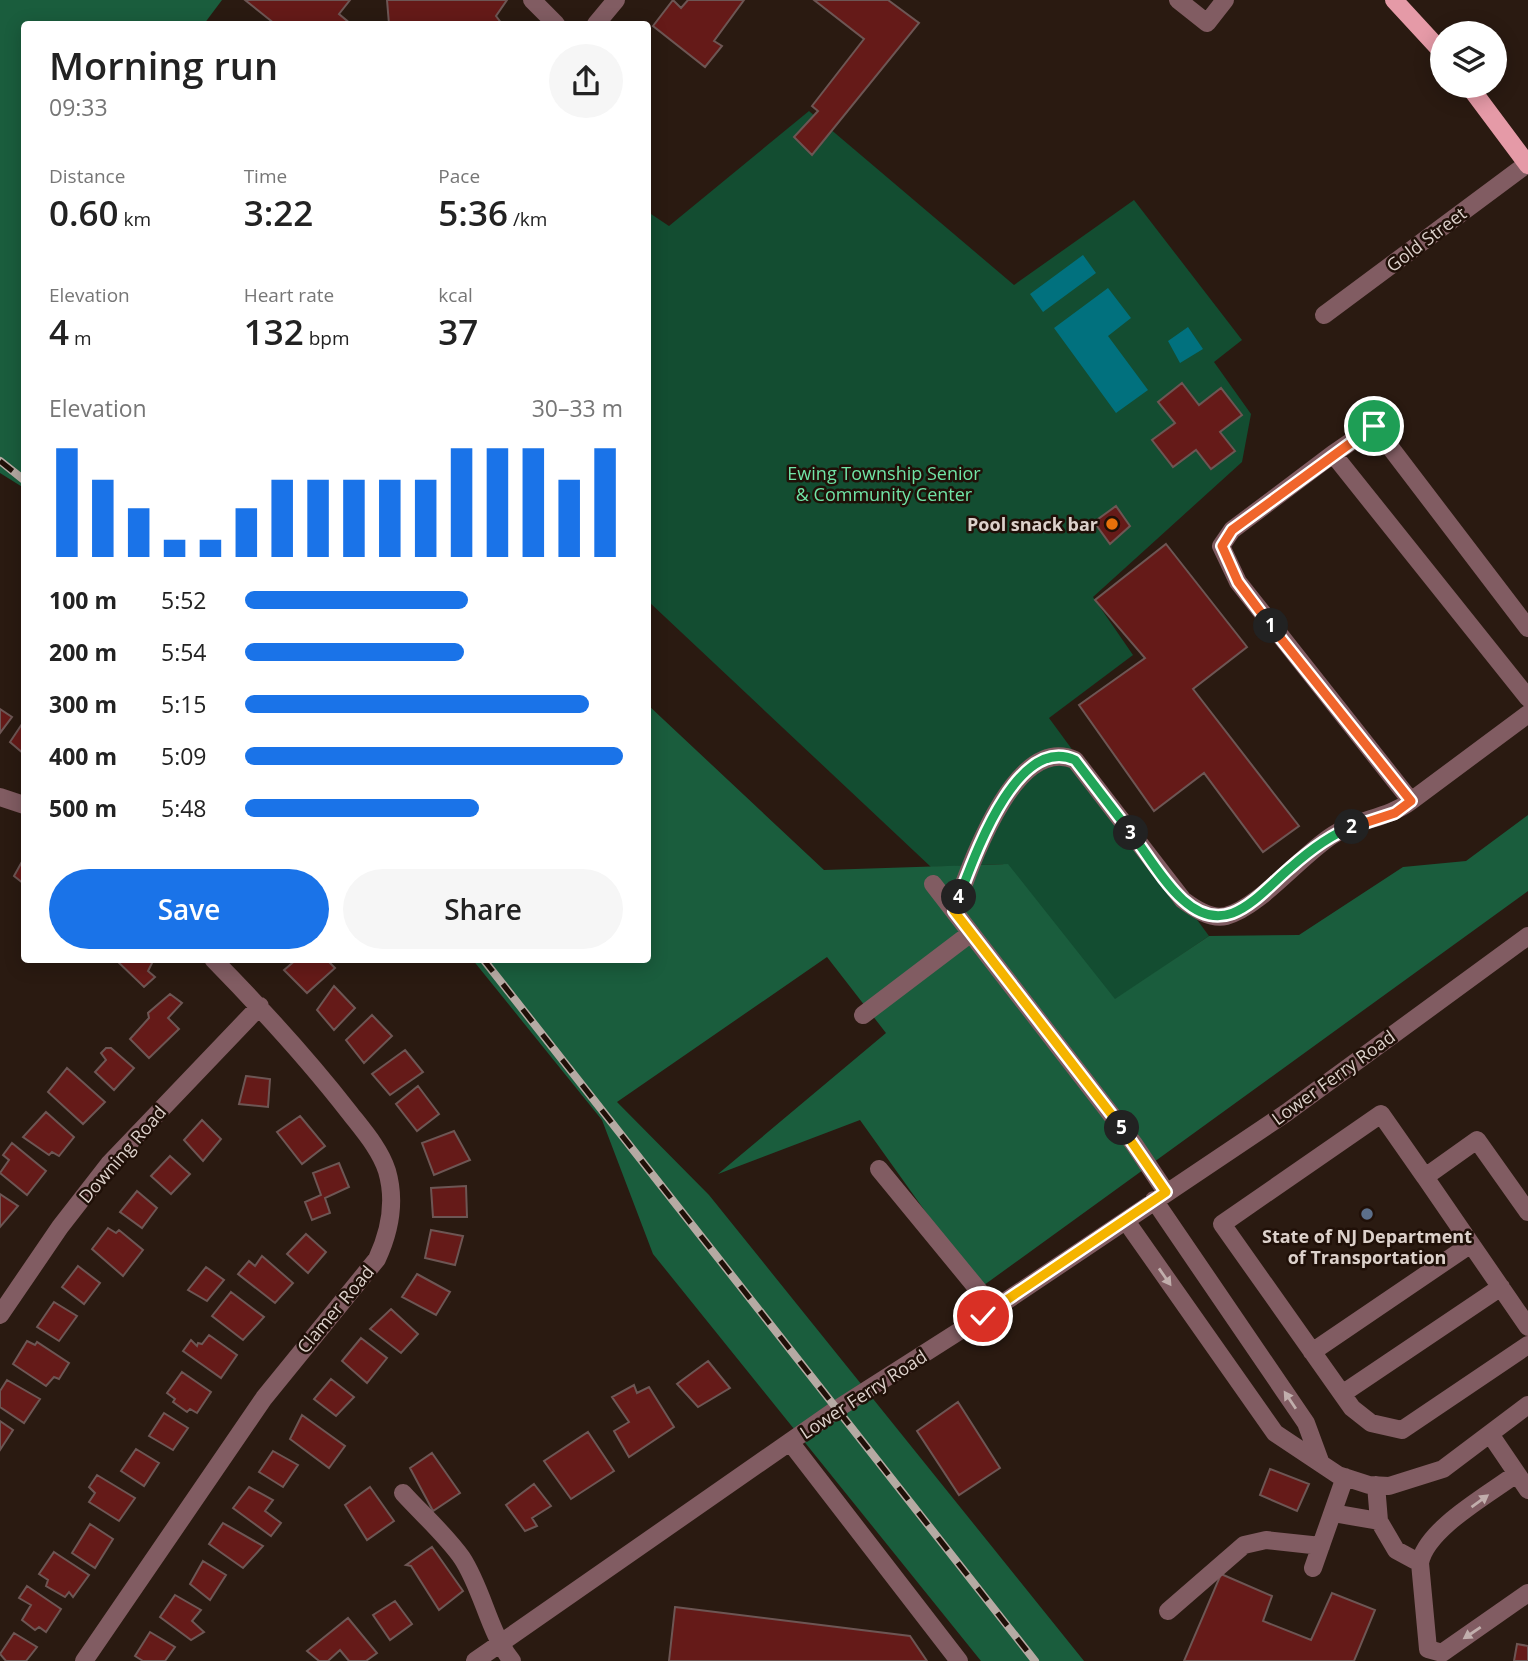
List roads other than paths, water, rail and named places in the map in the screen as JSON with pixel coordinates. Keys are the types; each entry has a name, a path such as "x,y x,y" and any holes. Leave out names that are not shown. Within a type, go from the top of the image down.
{"main road":[{"path":"1394,0 1430,39"},
{"path":"1478,98 1528,164"}],"street":[{"path":"533,0 553,21"},
{"path":"599,21 617,0"},
{"path":"1178,0 1207,23 1225,0"},
{"name":"Gold Street","path":"1324,315 1528,164"},
{"path":"1411,801 1238,582 1222,546 1232,530 1374,426 1528,628"},
{"path":"1333,454 1528,698"},
{"path":"954,911 981,836 1002,801 1026,773 1051,757 1062,754 1075,760 1182,900 1200,912 1225,917 1256,901 1289,868 1335,833 1395,813 1528,714"},
{"path":"0,797 21,804"},
{"path":"933,884 1134,1144 1160,1196 1306,1423 1320,1461"},
{"path":"863,1015 971,933"},
{"name":"Lower Ferry Road","path":"475,1661 790,1442 1286,1113 1528,936"},
{"name":"Clamer Road","path":"84,1661 264,1398 302,1348 363,1277 386,1239 391,1215 391,1191 386,1169 376,1147 327,1083 260,1006 217,963"},
{"name":"Downing Road","path":"0,1315 60,1227 109,1164 260,1006"},
{"path":"1528,1327 1381,1114 1222,1224 1352,1408 1371,1423 1402,1430 1528,1345"},
{"path":"1425,1177 1477,1140 1528,1212"},
{"path":"879,1169 994,1309"},
{"path":"1126,1221 1275,1433 1345,1478 1390,1486 1443,1469 1528,1405"},
{"path":"1312,1352 1471,1244"},
{"path":"1342,1394 1501,1287"},
{"path":"1490,1434 1528,1490"},
{"path":"790,1442 960,1661"},
{"path":"1516,1474 1433,1536 1422,1550 1420,1563 1428,1649 1442,1653 1528,1593"},
{"path":"1313,1568 1345,1478"},
{"path":"1376,1485 1379,1521 1396,1550 1420,1563"},
{"path":"403,1493 461,1558 489,1612 499,1645 512,1661"},
{"path":"1333,1513 1379,1521"},
{"path":"1168,1611 1244,1545 1266,1540 1321,1546"}],"water":[{"path":"1083,255 1096,273 1043,312 1030,294"},
{"path":"1108,288 1131,318 1108,336 1148,390 1116,413 1054,328"},
{"path":"1188,327 1203,349 1180,363 1168,341"}],"railway":[{"path":"0,461 21,478"},
{"path":"486,963 1035,1661"}],"place":[{"name":"Pool snack bar","path":"1112,524"},
{"name":"State of NJ Department of Transportation","path":"1367,1214"}],"park label":[{"name":"Ewing Township Senior & Community Center","path":"884,483"}]}
